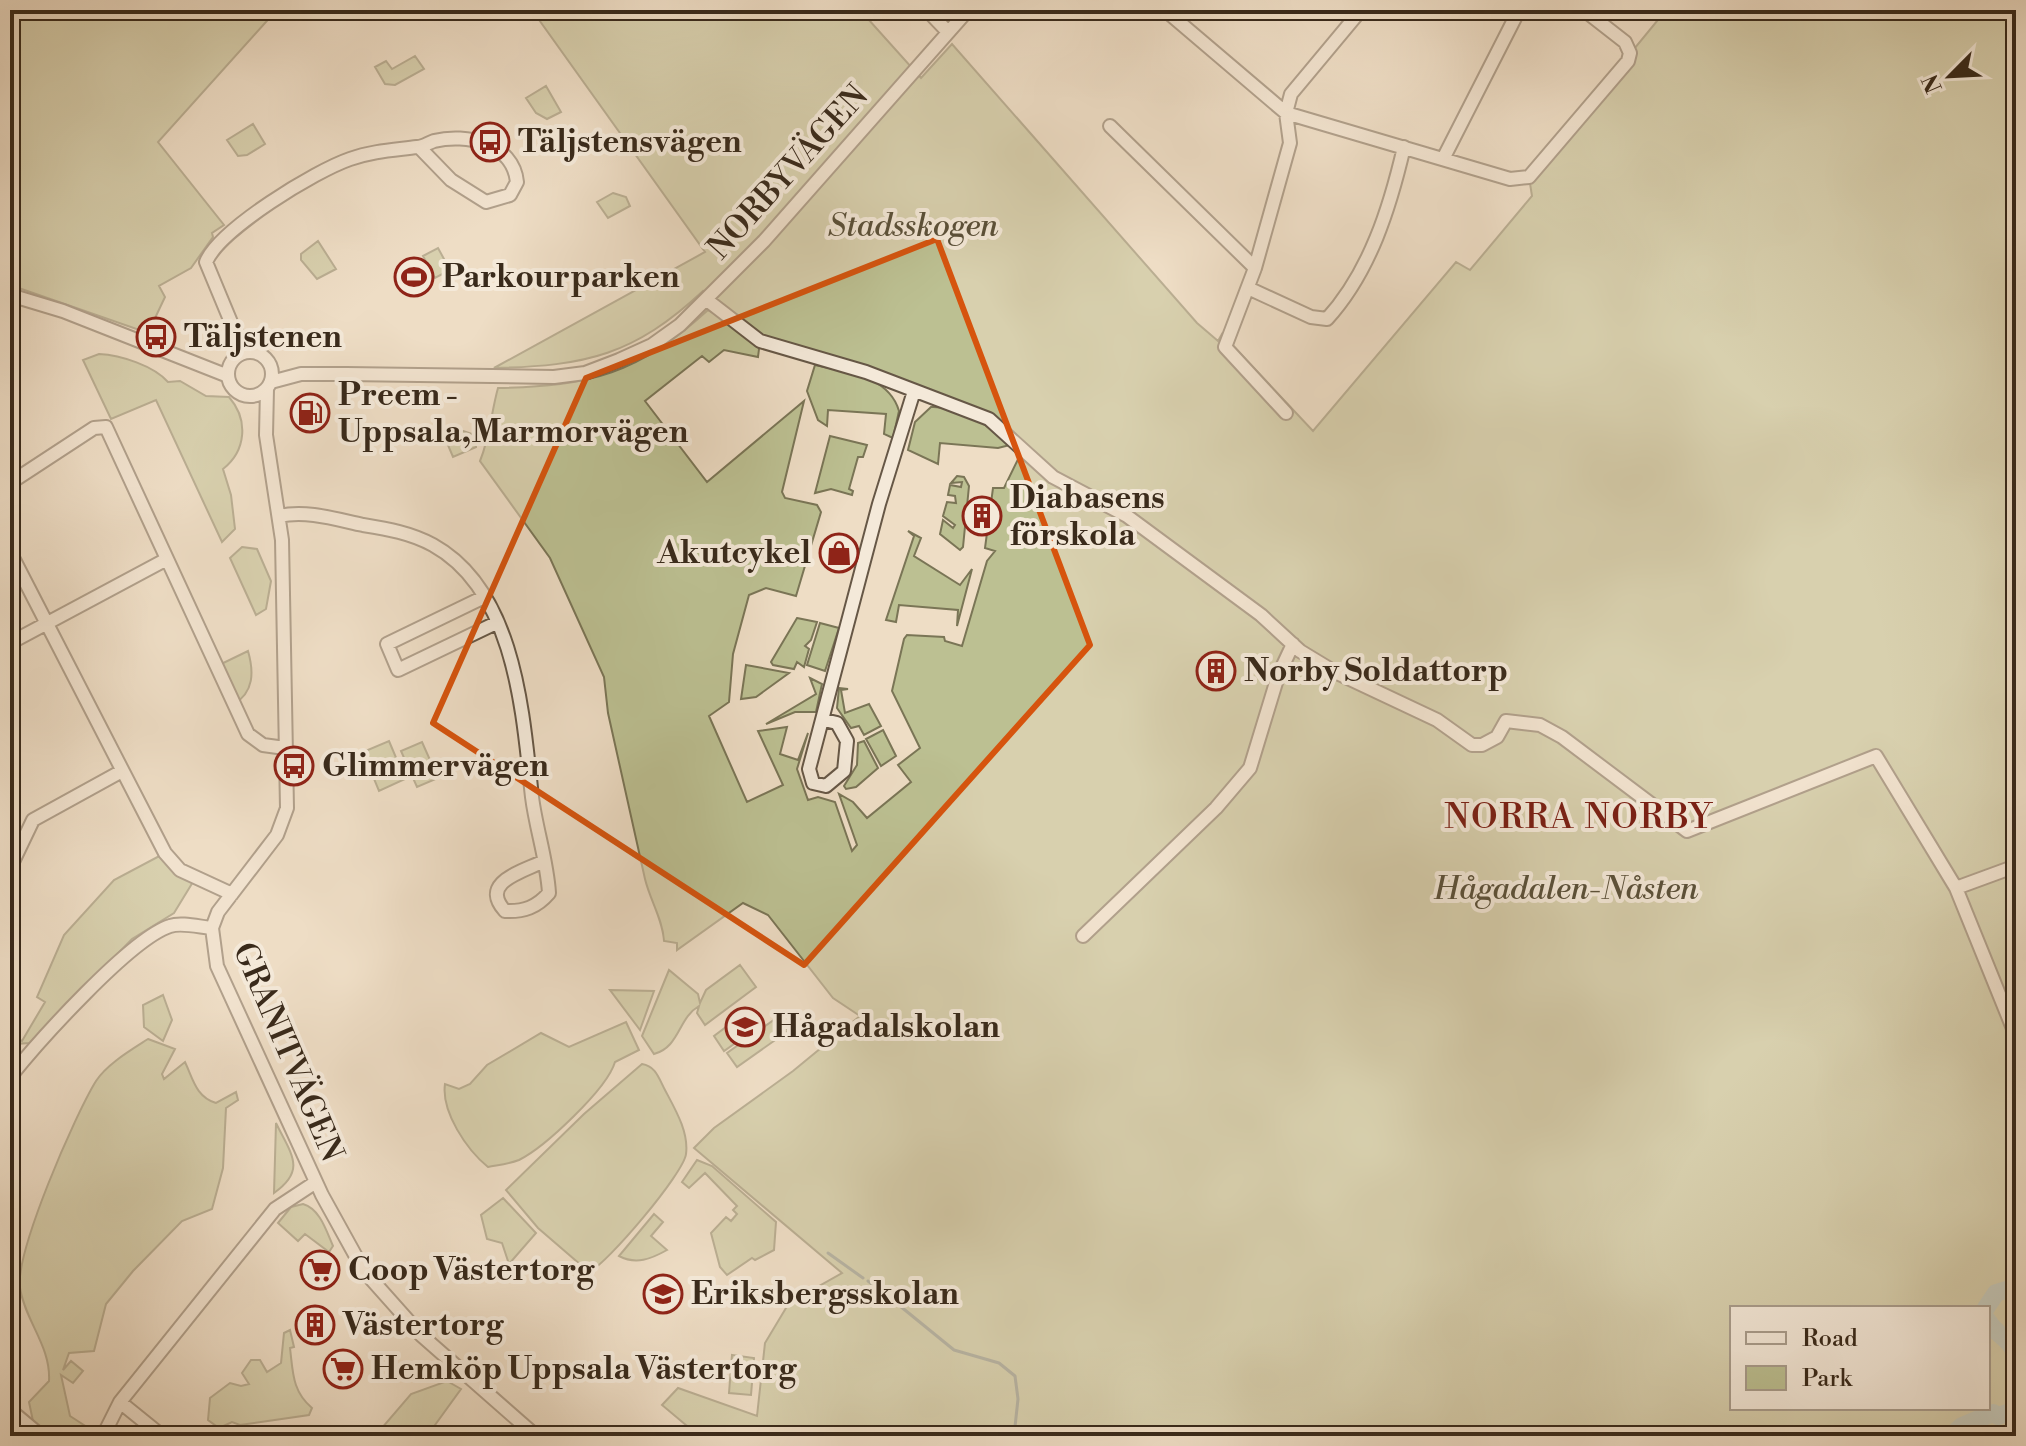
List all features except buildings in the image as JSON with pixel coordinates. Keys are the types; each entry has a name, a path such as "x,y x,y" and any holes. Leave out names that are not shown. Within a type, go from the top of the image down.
{"street":[{"path":"927,10 948,32"},
{"name":"NORBYVÄGEN","path":"272,367 301,374 497,378 585,373 652,345 707,300 764,241 968,10"},
{"path":"1286,413 1225,347 1255,268 1290,143 1286,113 1291,94 1361,10"},
{"path":"1443,159 1519,10"},
{"path":"1167,11 1286,113 1510,179 1529,177 1628,61 1630,53 1625,42 1601,15 1584,10"},
{"path":"1110,126 1255,268"},
{"path":"10,295 195,361 237,361 261,354 272,367 269,385 250,397 236,392 237,361 233,327 206,262 223,238 263,208 344,161 396,148 419,147 434,141 469,139 491,145 510,160 517,182 510,195 486,202 451,180 419,147"},
{"path":"1248,288 1311,317 1327,319 1340,305 1369,254 1391,202 1404,147"},
{"path":"707,300 760,341 866,372 989,419 1053,477 1127,516 1261,615 1293,644 1333,671 1437,720 1472,745 1482,745 1497,737 1506,721 1540,725 1562,737 1687,831 1876,756 1956,888 2016,1036"},
{"name":"NORBYVÄGEN","path":"269,385 301,374"},
{"name":"GRANITVÄGEN","path":"269,385 266,435 279,516 287,808 277,835 232,894 212,928 217,966 333,1218 381,1293 421,1335 536,1436"},
{"path":"824,720 837,723 848,745 844,771 826,786 813,783 809,769 875,518 914,391"},
{"name":"GRANITVÄGEN","path":"250,397 266,435"},
{"path":"10,483 94,428 106,427 248,734 263,745 285,748"},
{"path":"279,516 301,513 417,538 451,558 482,598 496,623 523,702 536,829 544,861 549,893 528,909 505,911 495,898 495,889 500,882 544,861"},
{"path":"10,552 165,853 180,870 232,894"},
{"path":"10,643 167,559"},
{"path":"482,598 387,644 398,670 496,623"},
{"path":"1083,936 1234,790 1250,768 1278,676 1293,644"},
{"path":"11,865 33,820 122,771"},
{"path":"1956,888 2016,866"},
{"path":"10,1077 32,1050 146,938 172,925 212,928"},
{"path":"103,1436 120,1402 275,1209 316,1182"},
{"path":"120,1402 162,1436"},
{"path":"10,1410 41,1436"}],"highlighted area":[{"path":"937,239 1090,645 804,965 433,723 586,378"}],"green space":[{"path":"10,10 304,10 274,13 158,142 224,225 212,233 213,237 191,268 159,286 165,297 148,333 10,285"},
{"name":"Hågadalen-Nåsten","path":"532,10 860,10 921,78 952,44 1197,323 1218,341 1222,334 1313,431 1456,262 1470,270 1532,196 1529,177 1666,10 2016,10 2016,1436 699,1436 662,1405 678,1388 757,1416 765,1343 789,1303 842,1273 694,1148 714,1128 793,1071 860,1016 833,998 768,915 743,903 677,950 677,943 664,941 645,879 608,713 604,677 550,558 480,461 498,388 560,384 612,372 659,349 708,310 742,328 717,308 703,291 654,330 608,353 556,364 494,368 705,252","holes":["760,341 989,419 1023,449 1004,488 993,488 985,548 995,551 987,561 962,646 945,641 944,637 907,635 904,639 892,691 920,748 898,765 911,782 867,818 853,802 839,794 857,845 852,851 835,802 818,797 808,800 797,769 808,733 798,760 780,754 787,727 758,731 783,785 747,802 709,716 729,702 733,654 749,595 766,588 796,596 821,512 817,505 785,498 782,492 804,401 707,482 645,401 702,356 709,362 724,350 758,357"]},
{"path":"415,56 424,69 395,85 385,84 375,67 386,61 392,69"},
{"path":"546,86 561,112 547,119 536,113 526,98"},
{"path":"253,124 265,144 247,155 238,156 227,140"},
{"path":"613,193 626,197 630,206 608,218 597,202"},
{"path":"318,241 336,269 317,279 301,260 301,254"},
{"path":"438,248 450,270 435,278 423,256"},
{"path":"99,354 136,362 168,382 180,381 206,396 229,397 235,406 240,415 242,435 231,462 223,469 231,495 235,529 222,542 156,400 111,419 83,360"},
{"path":"815,365 865,378 886,390 899,411 893,438 884,434 886,414 828,410 827,426 818,420 807,391"},
{"path":"931,407 964,413 1010,445 998,448 940,443 938,464 908,450 915,422"},
{"path":"463,431 475,435 476,447 453,457 445,438"},
{"path":"830,436 867,445 863,457 858,457 849,489 853,491 852,495 831,489 815,493"},
{"path":"957,476 964,477 969,486 963,547 960,550 940,534 943,520 953,528 955,525 943,516 947,502 956,503 955,496 948,495 950,485 961,487 962,482 951,483"},
{"path":"908,531 921,538 914,556 960,585 972,569 957,626 958,610 899,605 896,622 886,620 914,536"},
{"path":"242,547 257,549 271,581 266,609 256,615 230,558"},
{"path":"797,618 817,622 811,640 805,646 809,649 804,667 797,662 794,669 773,665 771,662"},
{"path":"820,623 839,628 825,671 807,665"},
{"path":"248,651 251,681 245,694 234,704 217,666"},
{"path":"746,665 789,673 756,697 741,699"},
{"path":"810,678 822,684 816,712 795,712 766,724 816,694"},
{"path":"839,688 848,689 841,690 845,713 869,704 881,726 864,735 859,726 851,728 837,708"},
{"path":"883,730 896,756 881,766 866,739"},
{"path":"389,741 405,779 379,791 363,752"},
{"path":"864,741 878,768 856,787 846,789 844,786 857,765 858,743"},
{"path":"422,742 438,778 417,787 401,751"},
{"path":"165,853 196,877 174,913 132,939 30,1043 15,1044 10,1050 10,1035 22,1041 45,1002 37,997 64,935 114,880"},
{"path":"740,965 756,987 705,1025 697,1013 699,1006 692,1011 669,1045 654,1054 642,1036 669,970 698,994 700,1003 706,990"},
{"path":"610,990 654,991 640,1030"},
{"path":"163,995 172,1020 163,1041 144,1027 143,1005"},
{"path":"778,1017 788,1031 737,1067 727,1053"},
{"path":"734,1021 744,1037 724,1051 714,1036"},
{"path":"626,1022 639,1050 615,1062 588,1101 544,1143 519,1160 488,1167 472,1151 451,1118 445,1084 459,1089 470,1084 487,1065 541,1033 569,1047"},
{"path":"148,1039 175,1049 162,1074 164,1079 185,1062 196,1087 209,1100 216,1103 236,1092 238,1100 226,1108 223,1168 212,1209 182,1221 106,1304 94,1351 69,1353 63,1370 71,1361 83,1371 73,1383 61,1375 70,1416 93,1431 92,1436 50,1436 34,1426 29,1402 49,1381 49,1368 20,1288 27,1245 61,1152 96,1081 113,1063"},
{"path":"642,1064 651,1067 656,1074 677,1113 685,1137 686,1154 673,1179 644,1217 589,1272 538,1228 506,1190 584,1114"},
{"path":"276,1123 291,1153 293,1169 284,1185 274,1193"},
{"path":"697,1160 712,1166 776,1222 774,1250 755,1260 752,1258 727,1275 720,1267 711,1233 726,1217 731,1221 737,1214 733,1210 737,1206 705,1173 689,1188 682,1182"},
{"path":"503,1198 536,1233 509,1264 502,1243 487,1239 481,1215"},
{"path":"303,1204 314,1210 322,1221 333,1246 329,1252 305,1234 298,1241 278,1223 291,1207"},
{"path":"654,1214 663,1222 651,1236 667,1250 643,1260 619,1256"},
{"path":"290,1330 295,1381 305,1402 312,1408 309,1415 240,1425 232,1422 219,1428 208,1420 210,1398 230,1383 241,1386 249,1384 242,1373 251,1360 260,1360 267,1372 281,1363 284,1333"},
{"path":"732,1355 754,1358 751,1395 729,1393"},
{"path":"447,1381 461,1389 427,1436 375,1436 411,1394"}],"waterway":[{"path":"828,1253 863,1278"},
{"path":"868,1281 895,1302"},
{"path":"1987,1306 1996,1293 2016,1287"},
{"path":"900,1306 954,1350 999,1363 1015,1376 1018,1399 1014,1436"},
{"path":"1990,1324 2011,1345 2016,1355"},
{"path":"1951,1436 1962,1426 1993,1413 1998,1416 2016,1410"}],"place":[{"name":"Täljstensvägen","path":"490,142"},
{"name":"Parkourparken","path":"414,277"},
{"name":"Täljstenen","path":"156,337"},
{"name":"Preem - Uppsala,Marmorvägen","path":"310,413"},
{"name":"Diabasens förskola","path":"982,516"},
{"name":"Akutcykel","path":"839,553"},
{"name":"Norby Soldattorp","path":"1216,671"},
{"name":"Glimmervägen","path":"294,766"},
{"name":"Hågadalskolan","path":"745,1027"},
{"name":"Coop Västertorg","path":"320,1270"},
{"name":"Eriksbergsskolan","path":"663,1294"},
{"name":"Västertorg","path":"315,1325"},
{"name":"Hemköp Uppsala Västertorg","path":"343,1369"}],"district":[{"name":"NORRA NORBY","path":"1579,818"}],"park label":[{"name":"Stadsskogen","path":"913,226"}]}
